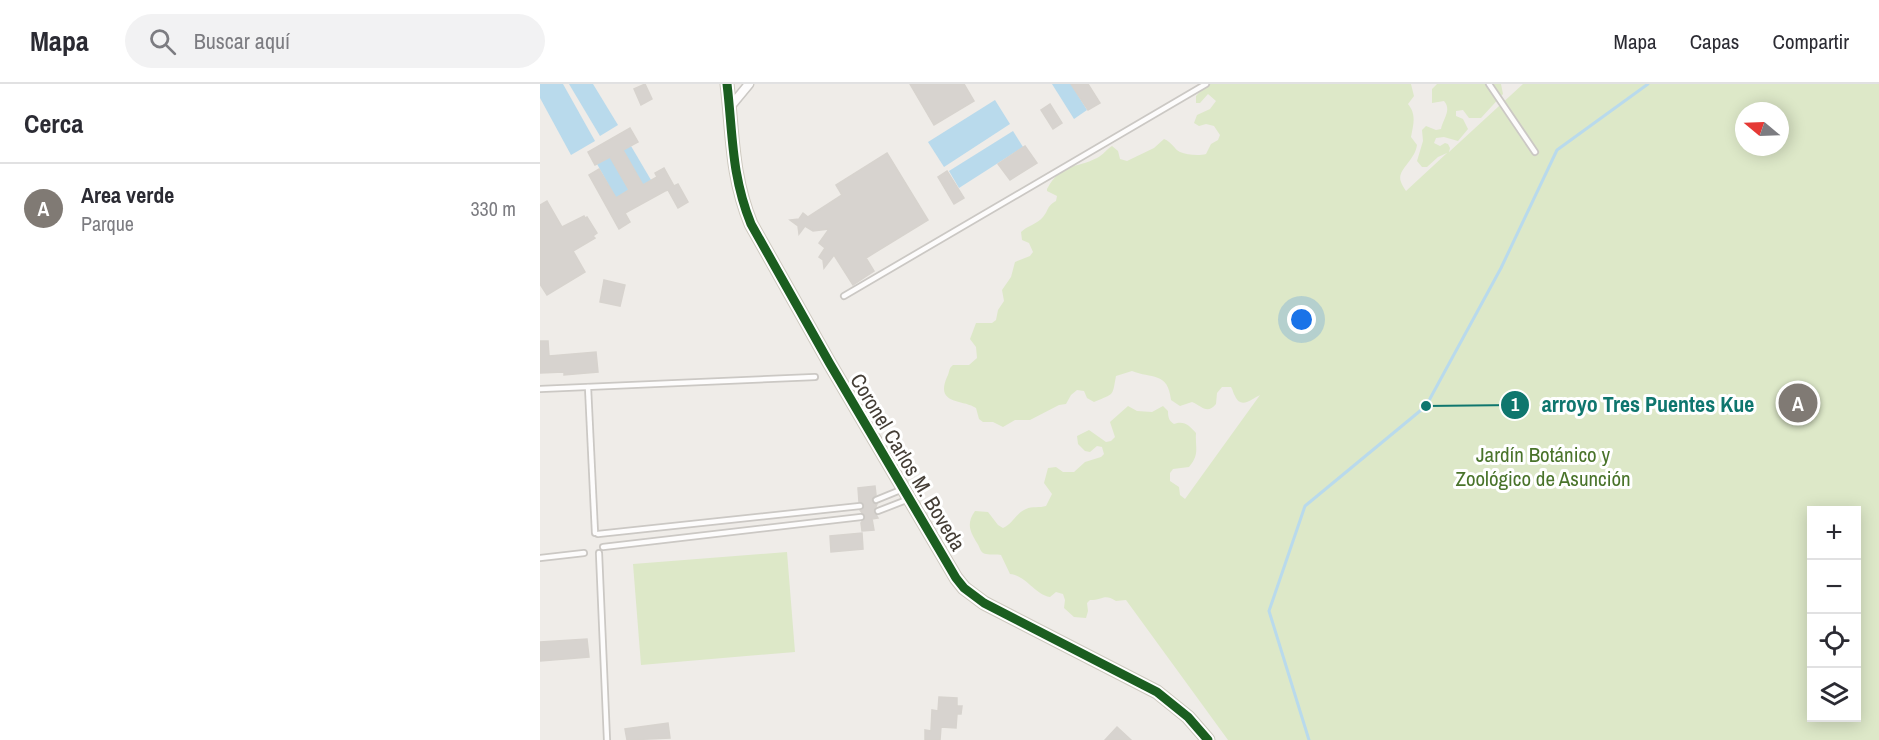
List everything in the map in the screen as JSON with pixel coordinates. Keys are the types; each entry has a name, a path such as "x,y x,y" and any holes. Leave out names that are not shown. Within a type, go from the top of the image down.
{"street":[{"name":"Coronel Carlos M. Boveda","path":"727,84 735,172 742,201 760,252 830,364 956,578 972,595 1157,692 1188,717 1208,740"},
{"path":"730,107 749,84"}],"lane":[{"path":"844,296 1206,84"},
{"path":"1489,84 1535,152"},
{"path":"540,389 815,377"},
{"path":"588,387 597,533 860,506"},
{"path":"876,500 906,494"},
{"path":"878,511 906,494"},
{"path":"603,546 861,517"},
{"path":"540,558 584,553"},
{"path":"599,553 607,740"}],"green space":[{"name":"Jardín Botánico y Zoológico de Asunción","path":"1207,84 1411,84 1414,96 1408,104 1413,116 1411,137 1417,145 1416,151 1401,173 1401,182 1406,191 1447,153 1438,157 1427,167 1422,167 1417,161 1423,141 1422,130 1426,126 1436,130 1441,129 1446,115 1447,108 1444,101 1432,103 1432,89 1437,84 1501,84 1503,94 1481,118 1469,118 1463,110 1456,111 1456,116 1463,119 1468,129 1458,141 1444,137 1436,138 1434,143 1440,146 1448,144 1449,152 1523,84 1879,84 1879,740 1228,740 1126,600 1116,601 1106,597 1090,600 1087,603 1086,618 1074,617 1064,608 1063,594 1056,592 1050,597 1044,595 1021,578 1010,574 1001,555 982,552 970,527 975,511 988,512 1003,528 1026,509 1046,506 1052,494 1044,483 1048,468 1056,467 1063,472 1074,472 1085,462 1101,457 1104,454 1102,447 1097,446 1090,452 1085,451 1078,444 1077,436 1089,430 1106,442 1111,441 1115,437 1110,422 1128,406 1137,411 1152,412 1163,406 1168,411 1172,423 1187,424 1196,433 1195,458 1189,467 1173,469 1170,473 1170,481 1179,487 1180,495 1185,499 1260,395 1244,403 1238,400 1231,387 1222,387 1217,393 1216,404 1210,409 1204,409 1192,402 1180,406 1171,400 1166,384 1162,380 1132,371 1116,376 1113,391 1106,397 1094,402 1087,398 1084,391 1077,390 1066,404 1059,405 1030,420 1015,420 1003,427 993,422 983,422 979,419 976,408 952,400 944,392 951,366 969,365 977,358 976,347 970,339 976,323 992,323 996,320 998,310 1004,301 1002,290 1011,277 1015,262 1030,256 1033,252 1029,243 1022,240 1021,232 1041,219 1056,201 1057,196 1047,189 1058,174 1097,158 1112,146 1118,151 1120,159 1127,161 1154,148 1164,139 1183,153 1206,154 1211,144 1218,140 1220,135 1214,126 1206,124 1199,126 1194,123 1197,115 1210,109 1216,101 1208,94 1200,103 1196,103 1196,96"},
{"path":"787,552 795,652 641,665 633,564"}],"water":[{"path":"540,84 563,84 595,141 571,155 540,98"},
{"path":"569,84 593,84 618,125 600,136"},
{"path":"1052,84 1071,84 1087,110 1074,119"},
{"path":"995,100 1010,124 944,167 928,142"},
{"path":"1013,131 1023,147 959,188 949,171"},
{"path":"631,146 651,180 643,185 623,150"},
{"path":"610,157 630,192 617,200 597,164"}],"building":[{"path":"645,84 652,99 641,105 634,89"},
{"path":"910,84 964,84 974,101 934,125"},
{"path":"1071,84 1088,84 1100,103 1088,110"},
{"path":"1050,104 1062,123 1053,129 1041,110"},
{"path":"630,128 638,142 623,150 643,185 657,177 655,173 664,168 674,186 678,184 688,202 678,208 668,190 665,191 625,213 630,222 619,229 589,175 599,169 616,198 629,190 610,157 595,165 588,152"},
{"path":"1025,146 1037,163 1010,180 998,164"},
{"path":"887,153 928,220 866,258 874,271 853,285 834,255 824,268 823,260 819,257 825,248 819,243 829,229 813,231 805,226 799,234 798,226 790,220 799,219 803,213 808,217 842,195 836,185"},
{"path":"947,171 964,198 954,204 938,177"},
{"path":"547,201 562,227 584,216 597,233 593,236 595,238 573,251 585,272 547,295 540,284 540,205"},
{"path":"604,280 625,285 620,306 600,302"},
{"path":"540,341 548,341 549,356 596,352 598,372 564,375 564,372 540,373"},
{"path":"875,486 876,495 872,500 877,504 874,512 878,518 872,519 874,530 862,531 861,523 865,517 860,510 864,506 859,502 858,488"},
{"path":"862,533 863,549 831,552 830,536"},
{"path":"587,639 589,657 540,661 540,642"},
{"path":"939,697 957,698 957,706 962,706 961,714 957,714 956,728 941,727 940,740 925,740 925,730 931,731 932,710 938,711"},
{"path":"668,723 670,738 627,740 625,729"},
{"path":"1117,727 1131,740 1105,740"}],"waterway":[{"path":"1309,740 1269,611 1305,506 1426,406 1501,268 1557,150 1648,84"}],"cycle path":[{"path":"727,84 736,171 744,206 751,224 956,578 964,588 984,603 1157,692 1188,717 1208,740"}],"place":[{"name":"Area verde","path":"1798,403"},
{"name":"arroyo Tres Puentes Kue","path":"1426,406"}]}
